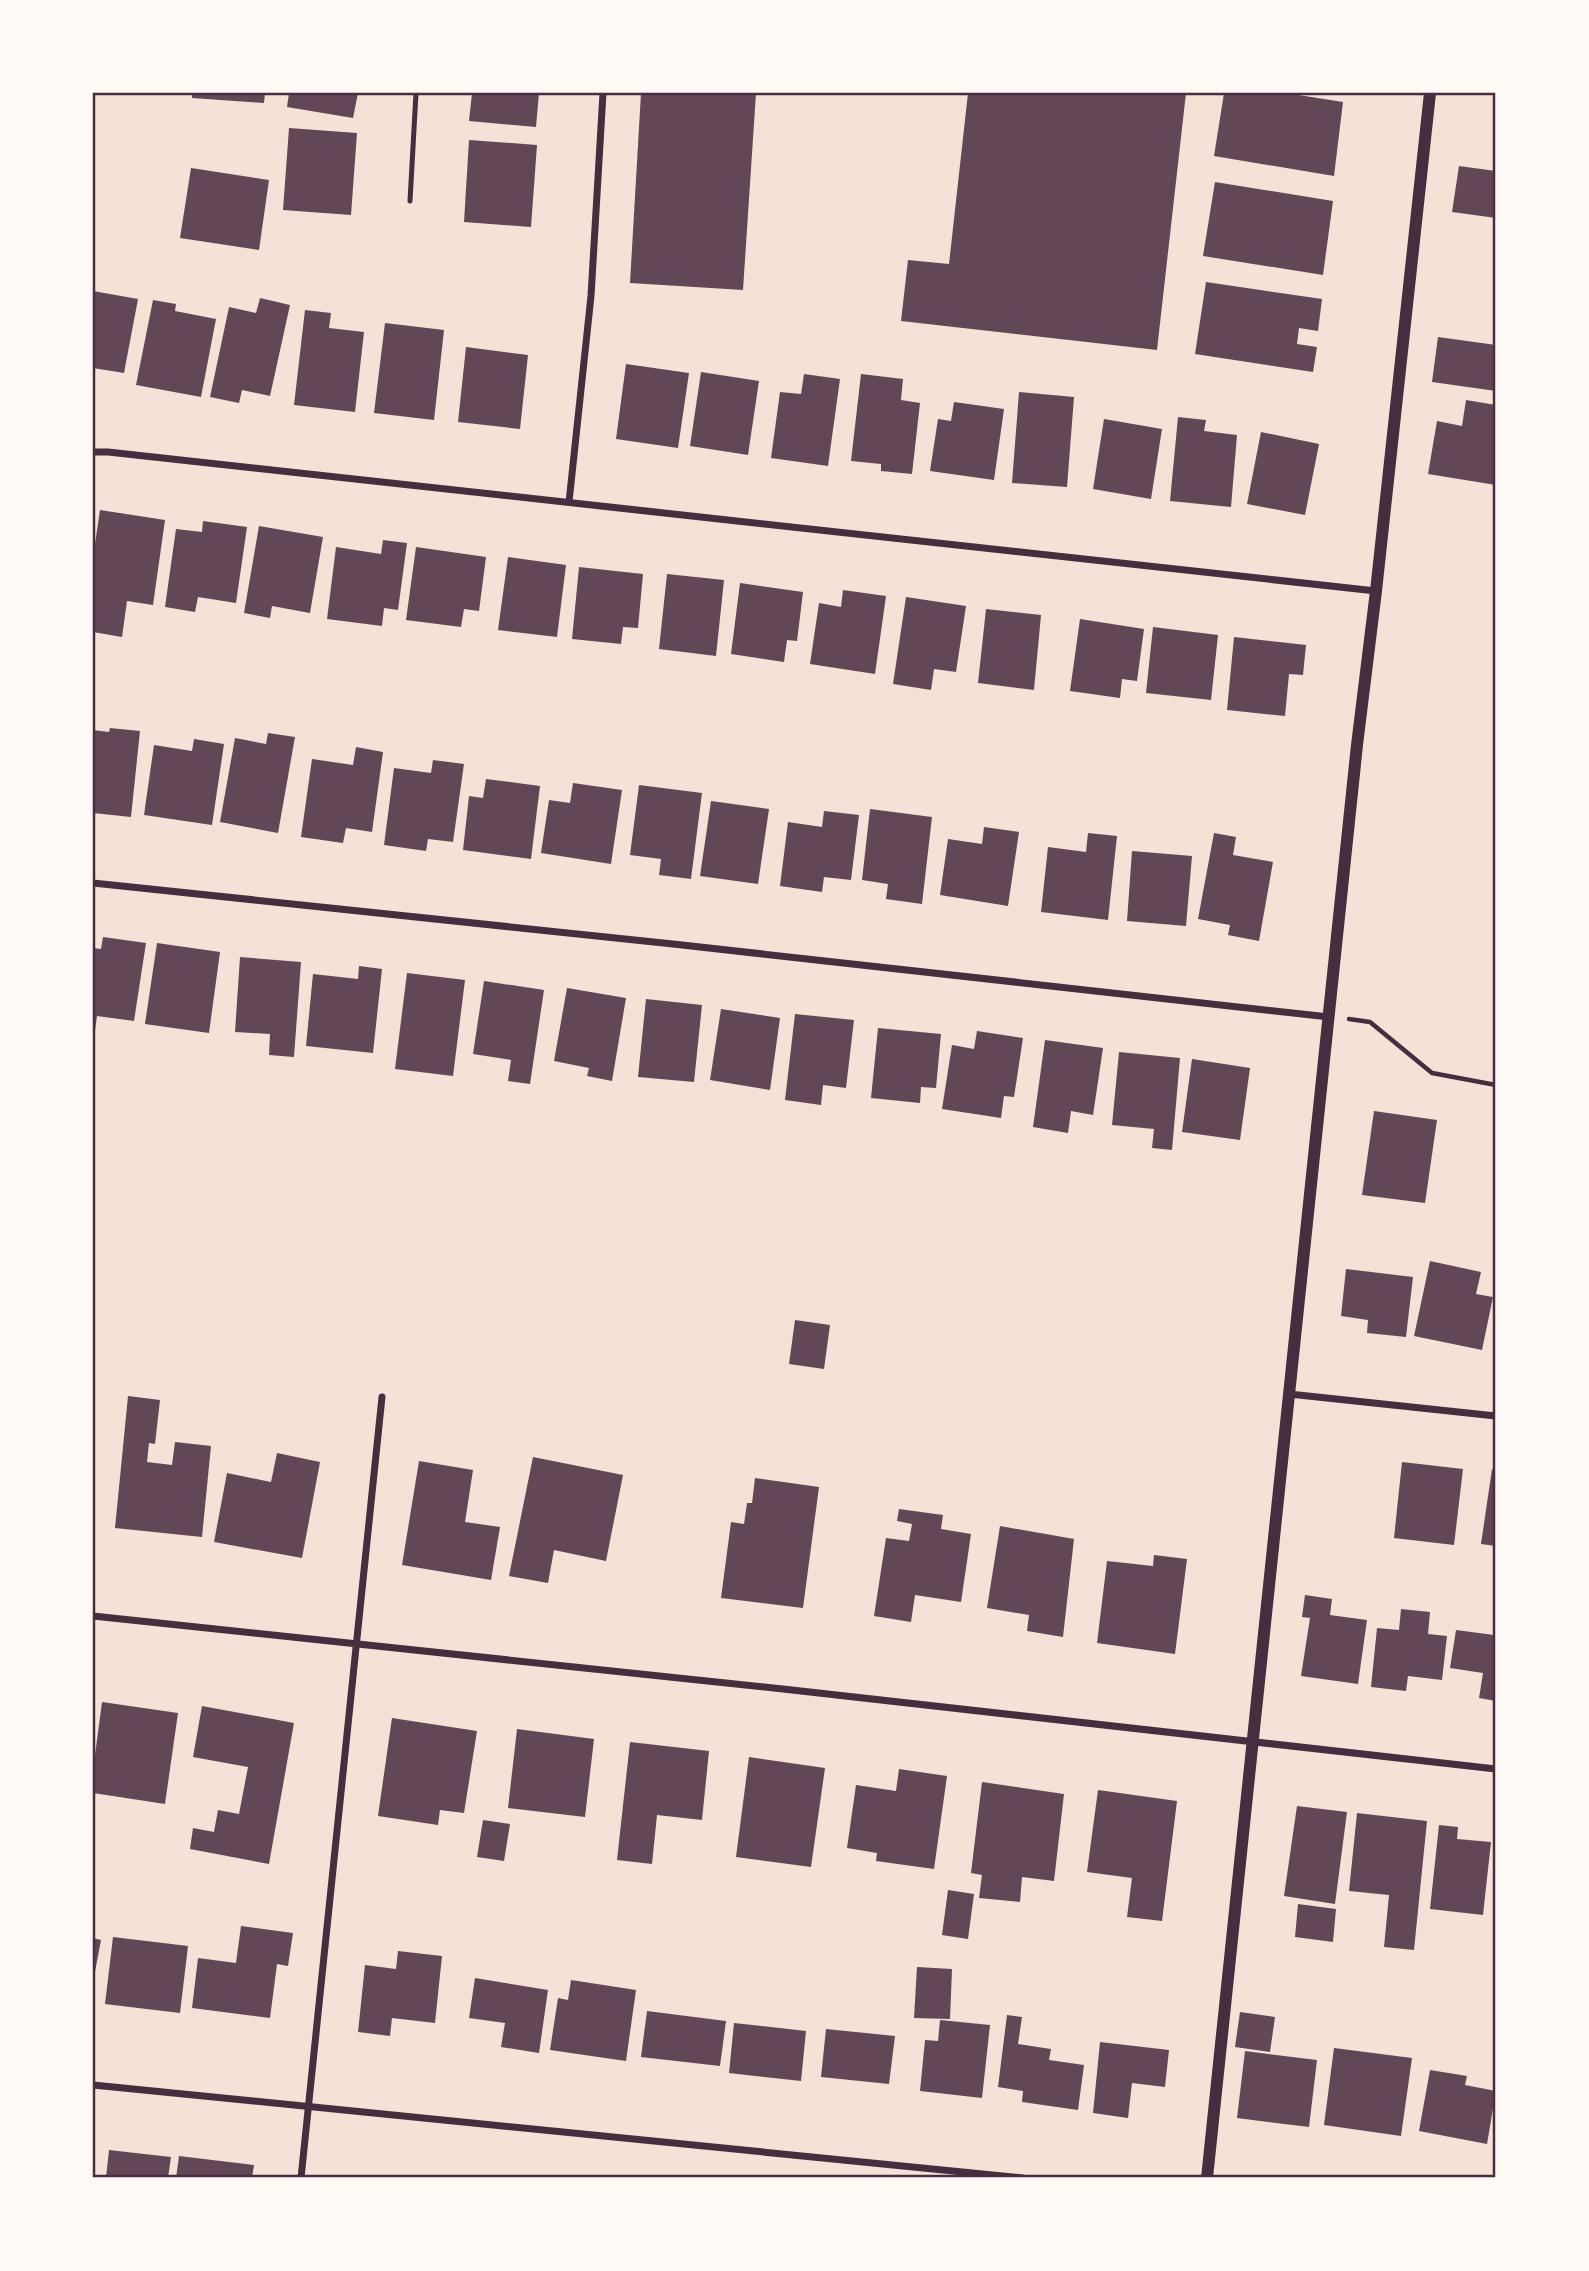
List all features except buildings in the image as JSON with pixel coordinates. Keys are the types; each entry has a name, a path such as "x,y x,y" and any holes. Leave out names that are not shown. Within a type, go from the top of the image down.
{"street":[{"path":"569,502 591,296 603,93"},
{"path":"1207,2178 1357,746 1430,93"},
{"path":"93,452 1376,591"},
{"path":"93,883 1329,1017"},
{"path":"1289,1394 1496,1416"},
{"path":"301,2178 382,1397"},
{"path":"93,1616 783,1689 1496,1769"},
{"path":"93,2085 1024,2178"}],"lane":[{"path":"410,201 416,93"}],"path":[{"path":"1329,1017 1370,1021 1432,1073 1496,1085"}]}
